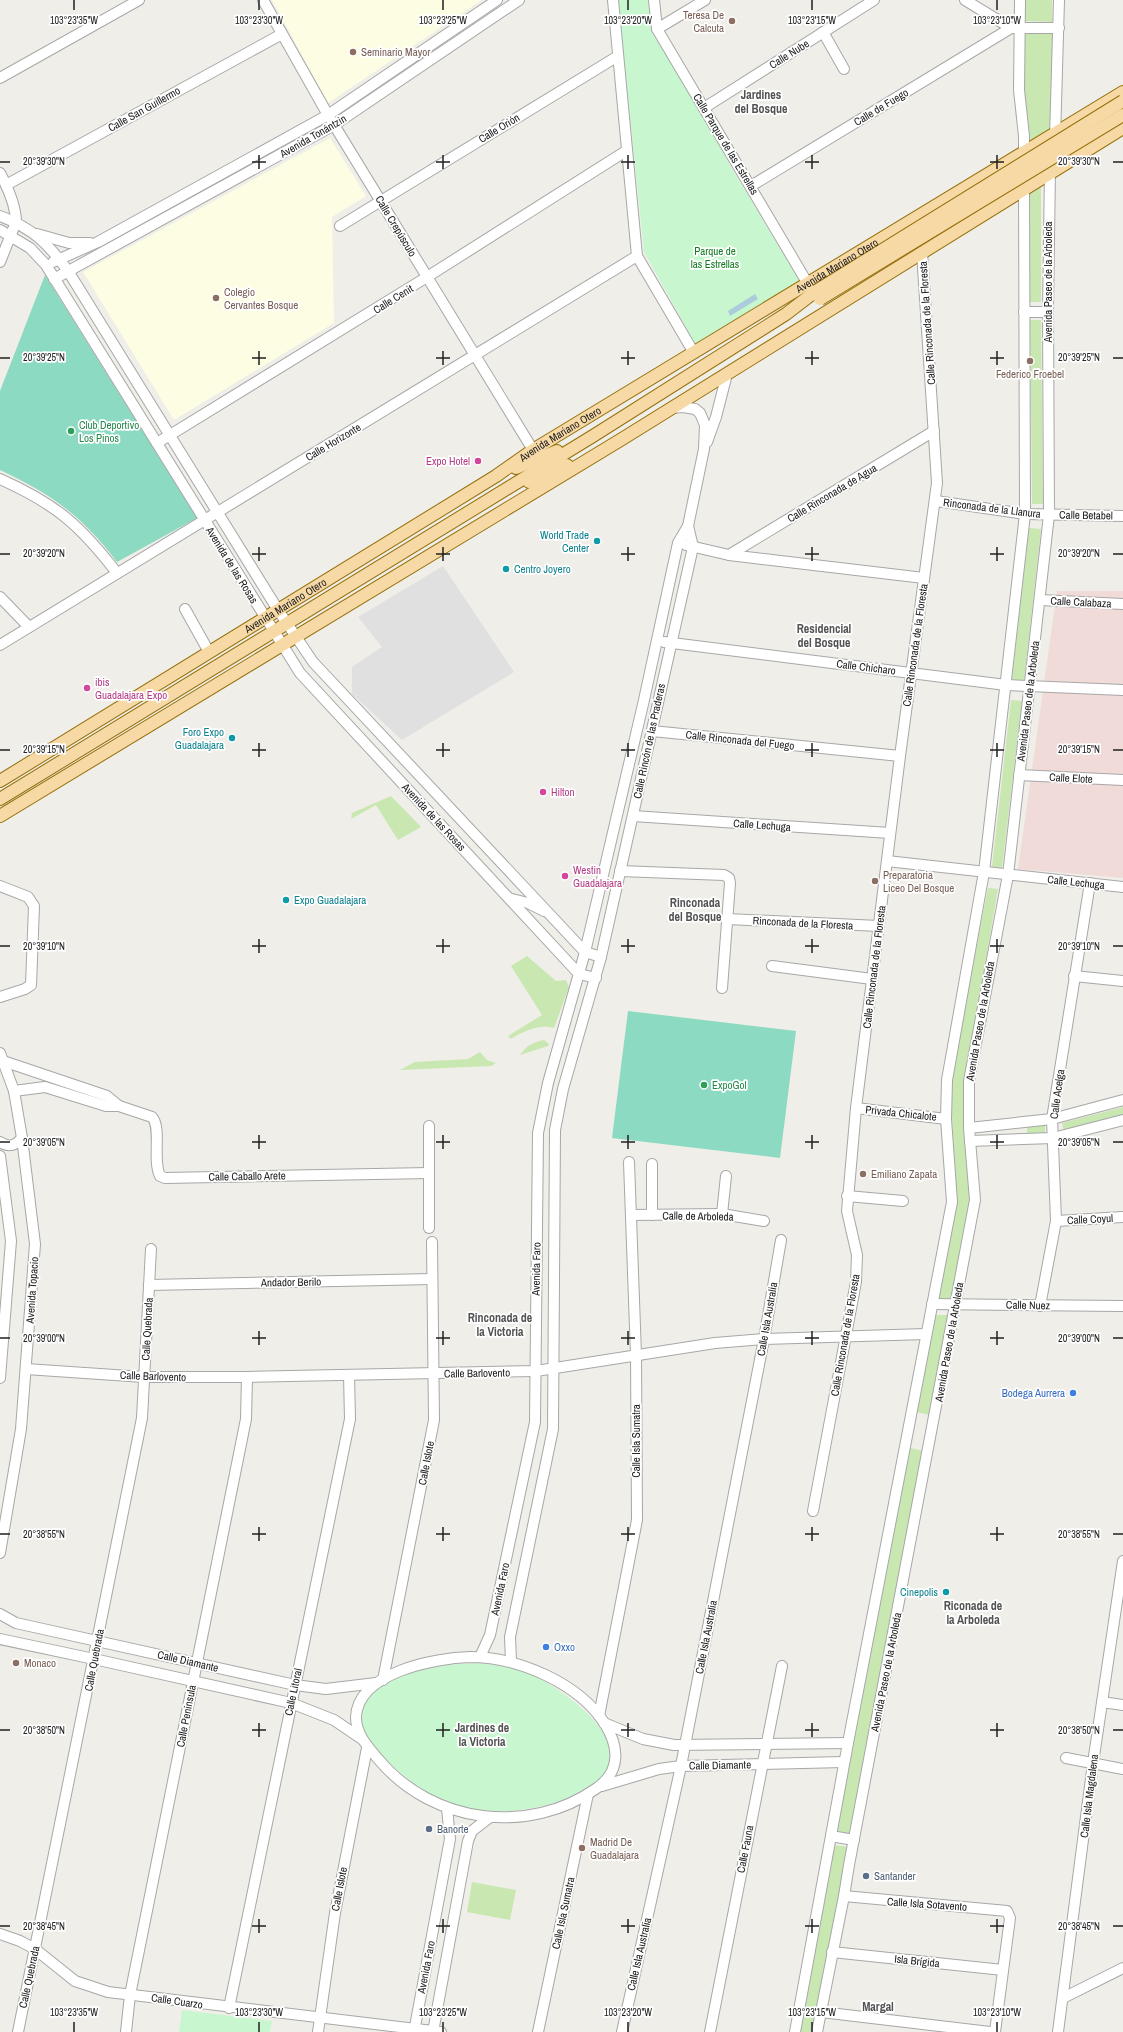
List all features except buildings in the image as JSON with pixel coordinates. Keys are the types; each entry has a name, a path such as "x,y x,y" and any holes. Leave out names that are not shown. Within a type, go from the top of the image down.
{"main road":[{"name":"Avenida Mariano Otero","path":"0,799 593,436 786,314 815,292 1024,152 1123,92"},
{"name":"Avenida Mariano Otero","path":"815,292 1123,101"},
{"path":"1024,166 1123,105"},
{"name":"Avenida Mariano Otero","path":"0,781 496,476 533,450 694,353 815,292 1123,115"},
{"path":"0,816 622,439 668,409 727,374 1123,128"},
{"path":"496,476 593,436"},
{"path":"479,505 622,439"}],"street":[{"path":"0,78 139,0"},
{"name":"Calle Crepúsculo","path":"263,0 328,115 533,450"},
{"name":"Avenida Tonántzin","path":"46,265 98,242 328,115 497,0"},
{"name":"Avenida Tonántzin","path":"54,278 334,125 519,0"},
{"path":"613,0 637,256 694,353"},
{"name":"Calle Parque de las Estrellas","path":"654,0 657,29 815,292"},
{"path":"657,29 705,0"},
{"name":"Calle Nube","path":"704,108 874,0"},
{"path":"965,0 1016,27 1059,28"},
{"name":"Avenida Paseo de la Arboleda","path":"795,2032 844,1762 952,1202 946,1118 947,1080 984,872 1025,514 1024,152 1016,27 1020,0"},
{"name":"Avenida Paseo de la Arboleda","path":"817,2032 975,1200 969,1128 969,1081 1008,875 1049,515 1049,173 1057,132 1059,0"},
{"name":"Calle de Fuego","path":"751,186 1016,27"},
{"path":"823,32 844,69"},
{"name":"Calle San Guillermo","path":"6,185 282,34"},
{"name":"Calle Orión","path":"340,226 380,200 618,56"},
{"name":"Calle Cenit","path":"157,443 427,277 626,151"},
{"path":"0,173 13,204 16,222 0,262"},
{"name":"Avenida de las Rosas","path":"0,216 16,222 36,234 68,271 286,623 312,662 585,952"},
{"name":"Avenida de las Rosas","path":"0,230 30,248 46,265 300,673 512,899 579,974"},
{"path":"36,234 69,243 98,242"},
{"name":"Calle Rinconada de la Floresta","path":"813,1511 856,1282 858,1255 848,1220 847,1196 856,1108 900,756 936,501 937,471 922,252"},
{"name":"Calle Horizonte","path":"0,645 637,256"},
{"path":"1024,312 1048,312"},
{"name":"Calle Rincón de las Praderas","path":"704,449 715,422 727,374"},
{"name":"Calle Rincón de las Praderas","path":"585,952 657,641 678,543 688,526 704,449 705,425 700,413 689,407 676,407 668,409"},
{"name":"Calle Rinconada de Agua","path":"729,554 934,431"},
{"path":"0,479 44,500 58,510 88,537 118,573"},
{"name":"Rinconada de la Llanura","path":"936,501 1025,514 1049,515"},
{"name":"Calle Betabel","path":"1049,515 1123,516"},
{"name":"Calle Rincón de las Praderas","path":"601,957 693,547 688,526"},
{"path":"678,543 729,554 924,578"},
{"path":"0,597 29,627"},
{"name":"Calle Calabaza","path":"1040,600 1123,604"},
{"path":"185,609 209,652"},
{"name":"Calle Chícharo","path":"657,641 1006,685 1123,690"},
{"name":"Calle Rinconada del Fuego","path":"652,731 900,756"},
{"name":"Calle Elote","path":"1019,775 1123,780"},
{"name":"Calle Lechuga","path":"633,816 890,833"},
{"name":"Calle Lechuga","path":"887,861 1123,887"},
{"path":"620,871 724,875 729,878 730,883 722,988"},
{"name":"Calle Acelga","path":"1040,1306 1056,1221 1052,1119 1090,884"},
{"path":"0,886 28,897 34,906 31,985 25,989 0,997"},
{"path":"512,899 528,902 551,915"},
{"name":"Rinconada de la Floresta","path":"727,920 879,926"},
{"path":"585,952 601,957"},
{"name":"Avenida Faro","path":"480,1656 490,1635 533,1432 536,1372 538,1133 548,1083 585,952"},
{"name":"Avenida Faro","path":"510,1661 510,1637 554,1429 555,1130 563,1089 601,957"},
{"path":"772,966 872,979"},
{"path":"579,974 596,978"},
{"path":"1074,976 1123,981"},
{"name":"Avenida Topacio","path":"0,1553 18,1458 35,1244 22,1138 14,1091 1,1057"},
{"name":"Calle Caballo Arete","path":"1,1057 107,1096 119,1106"},
{"name":"Calle Caballo Arete","path":"14,1091 45,1087 106,1106 119,1106 154,1119 157,1168 160,1176 165,1178 429,1173"},
{"path":"969,1128 1052,1119 1123,1100"},
{"name":"Privada Chicalote","path":"856,1108 946,1118"},
{"path":"970,1141 1053,1138 1123,1120"},
{"path":"429,1126 430,1228"},
{"path":"0,1142 11,1146 17,1144 22,1138"},
{"path":"0,1156 3,1198 11,1241 0,1378"},
{"name":"Calle Isla Sumatra","path":"602,1720 637,1520 636,1355 629,1162"},
{"path":"652,1164 652,1215"},
{"path":"722,1214 726,1176"},
{"path":"847,1196 903,1201"},
{"name":"Calle de Arboleda","path":"631,1215 722,1214 764,1221"},
{"name":"Calle Coyul","path":"1056,1221 1123,1217"},
{"name":"Calle Isla Australia","path":"622,2032 681,1766 764,1339 780,1240"},
{"name":"Calle Islote","path":"380,1681 434,1420 432,1242"},
{"name":"Calle Quebrada","path":"18,2032 142,1418 152,1249"},
{"name":"Andador Berilo","path":"150,1284 432,1280"},
{"name":"Calle Nuez","path":"932,1304 1123,1306"},
{"name":"Calle Barlovento","path":"26,1369 144,1377 247,1377 536,1372 715,1343 764,1339 926,1334"},
{"name":"Calle Litoral","path":"229,2008 350,1419 349,1375"},
{"name":"Calle Península","path":"126,2032 130,1995 246,1419 247,1377"},
{"name":"Calle Isla Magdalena","path":"1058,2032 1102,1702 1123,1561"},
{"name":"Calle Diamante","path":"0,1614 16,1623 295,1685 326,1689 380,1681"},
{"name":"Calle Diamante","path":"0,1639 291,1703 334,1720 365,1744 390,1772 408,1787 436,1804 447,1808 490,1817 511,1818 540,1814 565,1806 598,1787 652,1771 681,1766 844,1762"},
{"path":"365,1744 356,1723 358,1706 367,1692 380,1681 400,1671 423,1663 448,1658 480,1656 510,1661 542,1674 565,1687 602,1720 614,1744 616,1763 607,1780 598,1787"},
{"name":"Calle Fauna","path":"710,2032 782,1666"},
{"path":"1102,1702 1123,1705"},
{"name":"Calle Diamante","path":"602,1720 643,1739 685,1745 848,1744"},
{"name":"Calle Islote","path":"318,2032 335,1913 365,1744"},
{"path":"1066,1758 1123,1769"},
{"name":"Calle Isla Sumatra","path":"538,2032 588,1794"},
{"name":"Avenida Faro","path":"414,2030 450,1839 447,1808"},
{"name":"Avenida Faro","path":"436,2032 468,1841 472,1831 490,1817"},
{"path":"831,1836 854,1840"},
{"name":"Calle Isla Sotavento","path":"844,1896 883,1901 1004,1910 1009,1913 1010,1918 1003,1970"},
{"name":"Calle Cuarzo","path":"0,1934 20,1941 35,1950 76,1981 108,1992 229,2008 436,2032"},
{"name":"Isla Brígida","path":"832,1952 1003,1970"},
{"path":"1063,1998 1123,1968"},
{"path":"995,2032 1003,1970"},
{"path":"821,2012 990,2032"}],"shaded area":[{"name":"Seminario Mayor","path":"272,0 482,0 328,103"},
{"name":"Colegio Cervantes Bosque","path":"330,138 366,196 332,217 334,323 174,420 83,272"},
{"path":"443,566 514,672 402,740 352,694 352,667 382,647 358,617"},
{"path":"1057,591 1123,591 1123,878 1018,869"}],"green space":[{"name":"Parque de las Estrellas","path":"618,0 648,0 653,32 707,120 731,167 800,282 697,347 644,252"},
{"path":"1025,0 1052,0 1052,22 1025,21"},
{"path":"1025,33 1054,34 1052,130 1031,144 1024,87"},
{"path":"1041,187 1041,302 1030,302 1029,195"},
{"name":"Club Deportivo Los Pinos","path":"45,275 197,518 117,562 79,519 35,488 0,470 0,391"},
{"path":"1030,320 1041,320 1043,504 1032,504"},
{"path":"1029,528 1041,529 1024,681 1012,679"},
{"path":"1011,700 1022,701 1002,868 992,867"},
{"path":"391,796 421,827 398,840 376,805 351,819 352,813"},
{"path":"988,888 998,889 963,1092 971,1202 952,1299 938,1299 957,1202 950,1084"},
{"path":"527,956 556,981 566,980 569,987 554,1028 543,1027 532,1029 511,1039 508,1036 542,1015 511,966"},
{"name":"ExpoGol","path":"628,1011 796,1031 780,1158 612,1138"},
{"path":"544,1040 549,1044 548,1046 520,1055 530,1045"},
{"path":"480,1052 487,1060 496,1063 491,1066 400,1070 415,1062 468,1059"},
{"path":"1123,1107 1123,1115 1064,1131 1062,1123"},
{"path":"1027,1125 1045,1125 1045,1135 1027,1136"},
{"path":"934,1315 948,1315 930,1415 916,1412"},
{"path":"910,1448 924,1451 850,1834 837,1831"},
{"path":"480,1663 509,1667 526,1672 554,1687 571,1699 600,1727 609,1743 611,1758 605,1772 592,1784 577,1794 551,1804 512,1811 481,1811 457,1806 424,1790 391,1765 372,1745 364,1730 362,1714 368,1697 379,1686 394,1678 411,1672 449,1665"},
{"path":"834,1845 848,1847 813,2032 799,2032"},
{"path":"472,1882 516,1890 510,1920 467,1912"},
{"path":"182,2010 272,2021 270,2032 179,2032"}],"water":[{"path":"755,294 758,299 730,316 728,311"}],"place":[{"name":"Teresa De Calcuta","path":"732,21"},
{"name":"Seminario Mayor","path":"353,52"},
{"name":"Colegio Cervantes Bosque","path":"216,298"},
{"name":"Federico Froebel","path":"1030,361"},
{"name":"Club Deportivo Los Pinos","path":"71,431"},
{"name":"Expo Hotel","path":"478,461"},
{"name":"World Trade Center","path":"597,541"},
{"name":"Centro Joyero","path":"506,569"},
{"name":"ibis Guadalajara Expo","path":"87,688"},
{"name":"Foro Expo Guadalajara","path":"232,738"},
{"name":"Hilton","path":"543,792"},
{"name":"Westin Guadalajara","path":"565,876"},
{"name":"Preparatoria Liceo Del Bosque","path":"875,881"},
{"name":"Expo Guadalajara","path":"286,900"},
{"name":"ExpoGol","path":"704,1085"},
{"name":"Emiliano Zapata","path":"863,1174"},
{"name":"Bodega Aurrera","path":"1073,1393"},
{"name":"Cinepolis","path":"946,1592"},
{"name":"Oxxo","path":"546,1647"},
{"name":"Monaco","path":"16,1663"},
{"name":"Banorte","path":"429,1829"},
{"name":"Madrid De Guadalajara","path":"582,1848"},
{"name":"Santander","path":"866,1876"}],"district":[{"name":"Jardines del Bosque","path":"761,102"},
{"name":"Residencial del Bosque","path":"824,636"},
{"name":"Rinconada del Bosque","path":"695,910"},
{"name":"Rinconada de la Victoria","path":"500,1325"},
{"name":"Riconada de la Arboleda","path":"973,1613"},
{"name":"Jardines de la Victoria","path":"482,1735"},
{"name":"Margal","path":"878,2007"}]}
